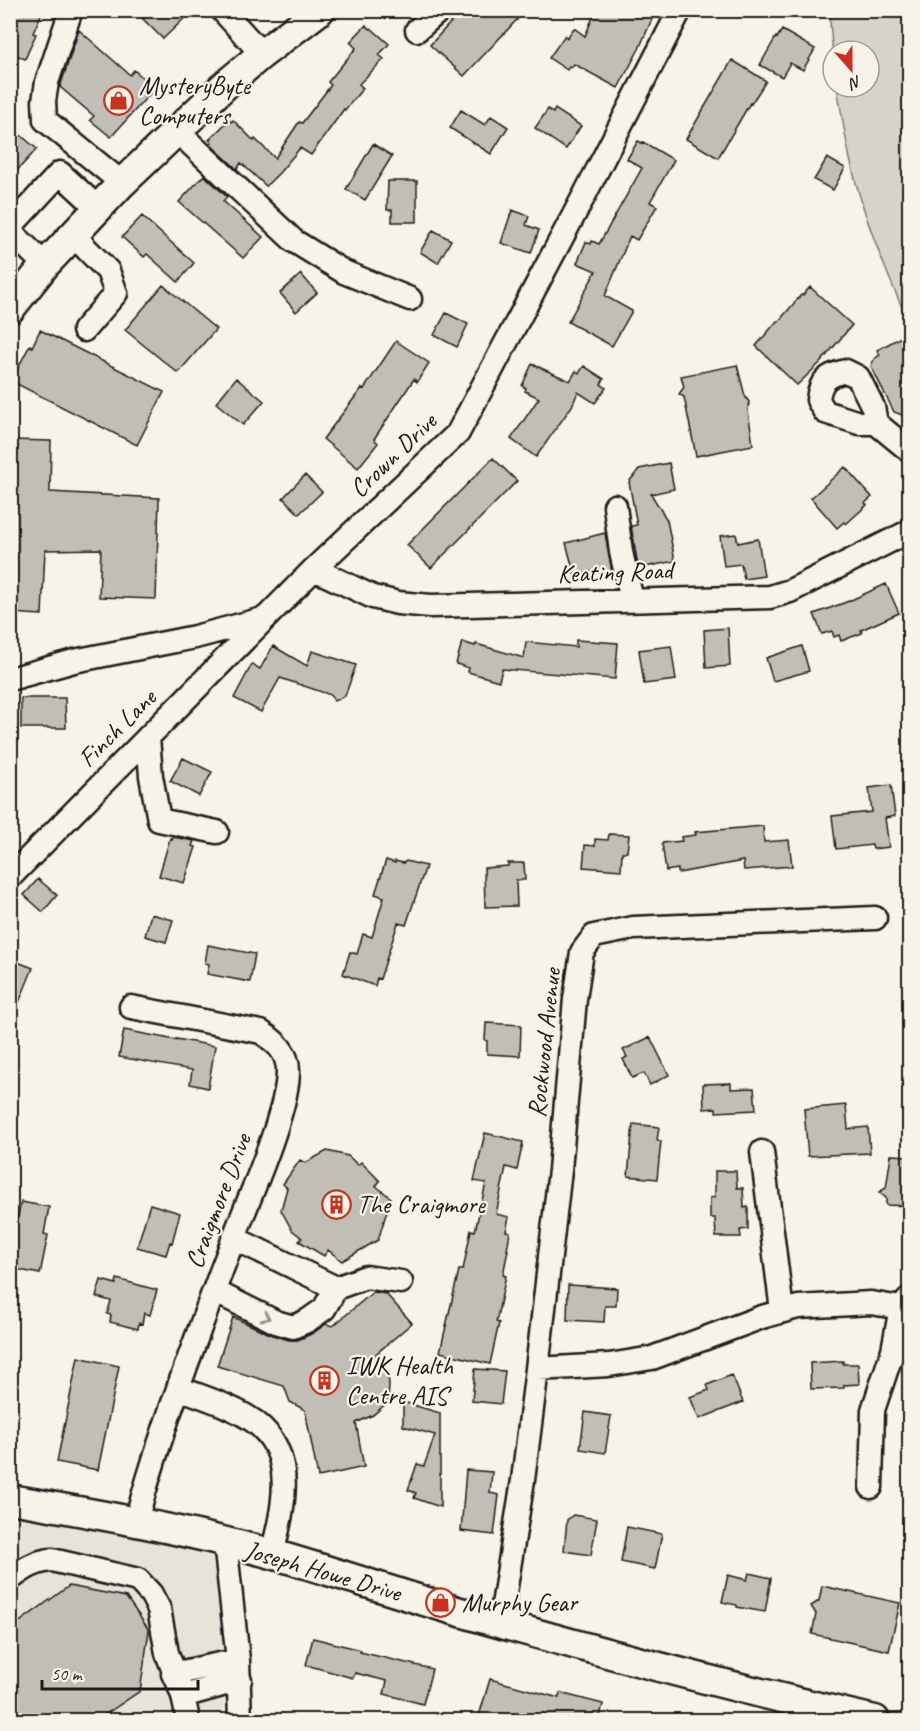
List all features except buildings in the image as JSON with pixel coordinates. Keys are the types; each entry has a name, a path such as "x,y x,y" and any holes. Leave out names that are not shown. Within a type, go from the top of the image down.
{"main road":[{"path":"10,309 45,265 122,183 176,130 262,54 320,10"},
{"name":"Joseph Howe Drive","path":"10,1499 136,1521 272,1554 500,1624 770,1696 875,1720"}],"street":[{"path":"71,10 47,82 45,120 122,183"},
{"path":"222,10 262,54"},
{"path":"417,30 440,10"},
{"name":"Crown Drive","path":"10,679 74,661 195,638 265,618 458,434 680,10"},
{"path":"176,130 294,241 344,272 410,299"},
{"path":"45,265 10,229 60,173 98,208"},
{"path":"73,235 108,271 116,292 84,330"},
{"path":"876,423 909,451"},
{"path":"615,506 621,552 632,600"},
{"name":"Keating Road","path":"314,569 374,597 398,603 431,606 770,597 790,591 909,531"},
{"name":"Finch Lane","path":"10,877 265,618"},
{"path":"148,737 151,776 159,820 217,832"},
{"name":"Rockwood Avenue","path":"500,1624 524,1480 560,1170 574,999 582,952 594,936 633,928 875,918"},
{"name":"Craigmore Drive","path":"131,1007 261,1032 275,1042 286,1055 288,1072 285,1097 272,1143 234,1238 179,1388 136,1521"},
{"path":"762,1152 782,1311"},
{"path":"234,1238 336,1288"},
{"path":"214,1291 276,1322 292,1327 307,1321 324,1309 336,1288 366,1277 401,1282"},
{"path":"537,1370 609,1365 652,1358 762,1317 798,1307 905,1303 893,1350 873,1410 871,1487"},
{"path":"179,1388 235,1410 254,1422 268,1434 279,1452 284,1492 282,1514 272,1554"},
{"path":"225,1542 239,1670 240,1720"},
{"path":"10,1580 40,1561 52,1560 138,1580 151,1593 159,1610 167,1653 183,1696 188,1720"},
{"path":"173,1674 239,1670"},
{"path":"183,1696 239,1670"}],"shaded area":[{"path":"829,11 909,11 909,323 883,263 861,201 850,159 839,99 881,99 881,39 832,39"},
{"path":"10,1498 232,1545 223,1720 11,1720"}],"place":[{"name":"MysteryByte Computers","path":"118,100"},
{"name":"The Craigmore","path":"336,1204"},
{"name":"IWK Health Centre AIS","path":"325,1380"},
{"name":"Murphy Gear","path":"441,1602"}]}
